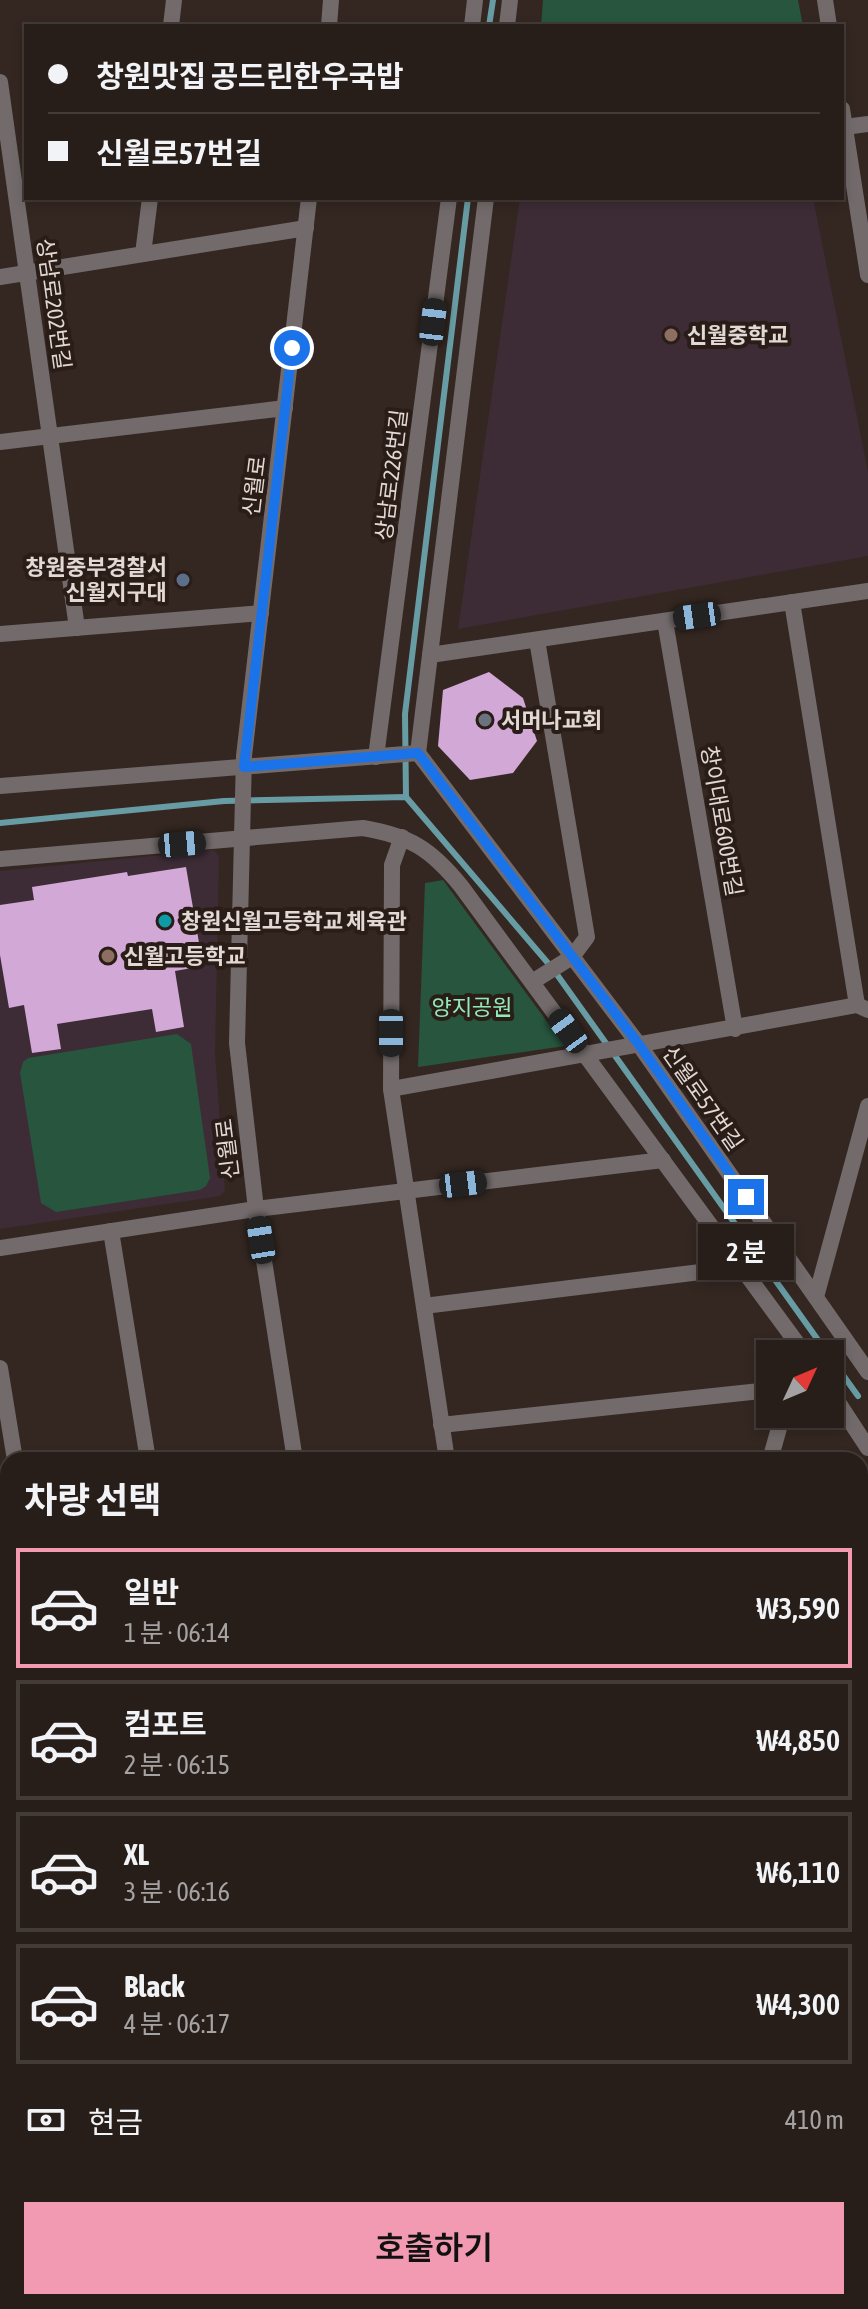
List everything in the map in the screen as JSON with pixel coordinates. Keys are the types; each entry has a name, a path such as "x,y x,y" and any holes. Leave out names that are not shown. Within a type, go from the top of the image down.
{"street":[{"path":"171,24 174,0"},
{"path":"329,24 331,0"},
{"path":"472,24 475,0"},
{"path":"507,24 510,0"},
{"path":"825,0 829,24"},
{"name":"상남로202번길","path":"0,82 77,628"},
{"path":"844,121 862,193 868,275"},
{"path":"845,127 868,124"},
{"path":"143,254 150,200"},
{"name":"신월로","path":"294,1452 256,1209 237,1043 243,773 309,200"},
{"name":"상남로226번길","path":"384,756 449,200"},
{"path":"0,786 243,773 417,753 486,200"},
{"path":"0,277 306,228"},
{"path":"0,442 285,408"},
{"path":"430,655 868,591"},
{"path":"792,602 862,1008"},
{"path":"0,634 261,613"},
{"name":"창이대로600번길","path":"665,621 735,1029"},
{"path":"536,980 568,960 587,937 537,640"},
{"name":"신월로57번길","path":"417,753 868,1372"},
{"path":"0,859 242,834 363,828 418,844 441,862 536,980 795,1340"},
{"path":"402,837 392,865 391,1089 446,1452"},
{"name":"신월로57번길","path":"632,1048 862,1008"},
{"path":"391,1089 632,1048"},
{"path":"816,1297 868,1106"},
{"path":"0,1248 256,1209 663,1160"},
{"path":"111,1231 147,1452"},
{"path":"424,1306 741,1267"},
{"path":"0,1368 14,1452"},
{"path":"441,1425 756,1391"},
{"path":"844,1411 868,1448"},
{"path":"772,1452 779,1428"}],"shaded area":[{"name":"신월중학교","path":"520,200 813,200 868,472 868,556 458,629"},
{"name":"신월고등학교","path":"213,850 219,856 215,1053 225,1191 220,1196 0,1229 0,871"}],"green space":[{"path":"543,0 798,0 803,24 541,24"},
{"name":"양지공원","path":"443,880 565,1046 418,1067 425,883"},
{"path":"177,1034 191,1044 210,1178 206,1186 200,1190 56,1212 41,1203 20,1073 23,1062 28,1058"}],"building":[{"name":"서머나교회","path":"489,672 523,698 537,741 513,773 470,780 438,746 443,690"},
{"path":"186,867 203,966 175,971 184,1027 156,1032 152,1009 57,1024 61,1049 32,1053 24,1005 9,1008 0,955 0,905 34,900 32,887 127,872 128,876"}],"waterway":[{"path":"489,24 493,0"},
{"path":"406,797 405,714 468,200"},
{"path":"0,823 224,801 406,797 553,969 818,1340"},
{"path":"844,1376 858,1396"}],"place":[{"name":"신월중학교","path":"671,335"},
{"name":"창원중부경찰서 신월지구대","path":"183,580"},
{"name":"서머나교회","path":"485,720"},
{"name":"창원신월고등학교 체육관","path":"165,921"},
{"name":"신월고등학교","path":"108,956"}],"route":[{"path":"292,348 244,767 418,753 640,1046 746,1197"}]}
